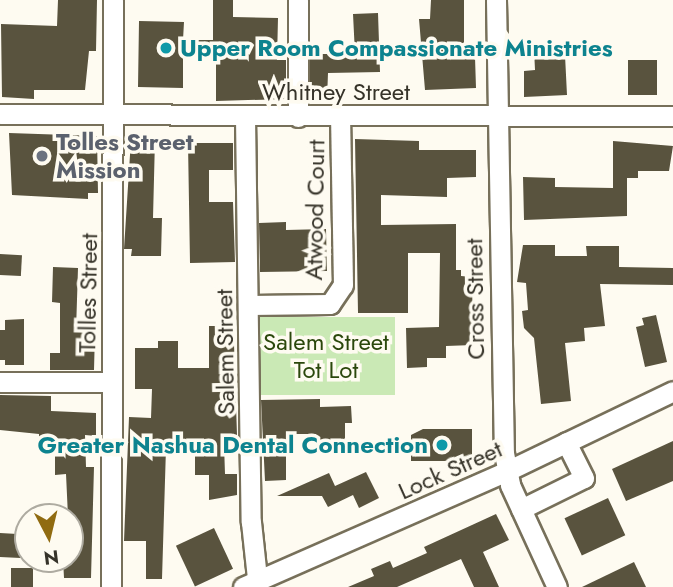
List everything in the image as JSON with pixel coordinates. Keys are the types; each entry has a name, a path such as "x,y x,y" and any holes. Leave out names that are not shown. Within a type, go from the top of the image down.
{"street":[{"name":"Tolles Street","path":"111,587 115,117 113,0"},
{"path":"298,0 298,117"},
{"name":"Cross Street","path":"496,0 501,407 507,471 521,509 557,587"},
{"name":"Whitney Street","path":"0,114 115,117 673,116"},
{"name":"Salem Street","path":"246,117 253,585"},
{"name":"Atwood Court","path":"250,305 330,304 342,285 340,117"},
{"path":"0,382 111,382"},
{"name":"Lock Street","path":"253,585 507,471 673,391"},
{"path":"521,509 583,478 566,442"}],"green space":[{"name":"Salem Street Tot Lot","path":"257,317 395,317 395,395 257,395"}],"building":[{"path":"58,0 97,0 96,51 89,51 85,90 34,90 34,99 2,97 1,24 57,26"},
{"path":"213,0 233,0 233,17 278,18 277,60 286,60 286,99 216,101 216,57 183,56 183,88 138,87 139,21 184,22 183,40 213,40"},
{"path":"431,0 464,0 464,57 475,57 476,88 425,90 419,19 430,19"},
{"path":"378,13 380,72 328,73 327,100 310,99 310,54 355,54 353,14"},
{"path":"556,48 556,56 565,55 567,95 524,97 524,71 535,70 534,49"},
{"path":"628,60 657,60 657,95 628,95"},
{"path":"9,133 97,136 98,193 88,193 88,199 12,195"},
{"path":"131,139 155,139 153,218 162,218 161,256 131,256 132,249 124,249"},
{"path":"355,139 419,141 419,150 476,150 476,177 447,178 447,197 381,195 381,225 456,224 456,270 461,270 461,276 472,277 473,345 446,346 446,358 427,358 427,367 407,368 406,328 439,327 440,253 408,253 408,313 358,313"},
{"path":"613,141 673,146 669,171 638,171 638,178 627,178 627,216 524,220 523,177 555,178 555,187 613,188"},
{"path":"188,143 233,143 233,170 209,170 209,202 233,202 235,262 190,263"},
{"path":"286,222 286,230 326,229 327,271 260,272 259,223"},
{"path":"523,245 555,245 555,256 587,256 586,246 619,246 619,267 673,268 673,285 600,284 605,326 584,328 585,341 565,343 571,401 541,404 534,338 524,328 522,311 528,310 526,283 517,282"},
{"path":"0,254 22,255 21,276 0,275"},
{"path":"53,267 78,268 76,331 95,332 94,370 50,370 50,353 60,353 60,303 52,302"},
{"path":"656,315 667,362 645,367 636,327 644,325 642,318"},
{"path":"24,319 24,365 5,365 5,360 0,360 0,330 5,330 5,320"},
{"path":"209,326 224,326 224,344 234,344 237,435 233,435 234,444 224,444 225,474 237,474 237,495 209,500 209,475 195,475 195,449 166,448 162,579 146,579 146,541 124,541 129,417 151,418 152,389 135,389 135,348 158,348 158,341 178,341 178,368 209,368"},
{"path":"0,395 51,396 51,411 96,413 96,436 85,435 86,467 94,467 91,578 64,578 64,573 84,573 84,503 67,503 66,474 55,475 55,453 39,454 39,434 0,430"},
{"path":"320,399 320,407 351,406 352,423 345,423 345,440 316,441 316,434 286,434 286,480 265,481 261,400"},
{"name":"Greater Nashua Dental Connection","path":"423,429 472,429 472,461 411,461 411,435"},
{"path":"673,441 673,481 626,501 612,469"},
{"path":"366,472 379,498 359,508 353,495 328,507 322,496 277,496 329,473 335,486"},
{"path":"608,498 625,535 582,555 564,518"},
{"path":"496,514 509,540 483,552 499,587 474,587 461,559 397,587 348,587 374,576 371,569 390,561 393,568 427,553 424,547"},
{"path":"214,528 233,569 195,587 176,546"},
{"path":"0,533 14,534 14,558 0,557"},
{"path":"634,562 646,587 582,587"},
{"path":"11,568 14,568 14,573 33,573 33,587 11,587"}],"place":[{"name":"Upper Room Compassionate Ministries","path":"166,48"},
{"name":"Tolles Street Mission","path":"42,156"},
{"name":"Greater Nashua Dental Connection","path":"442,445"}]}
